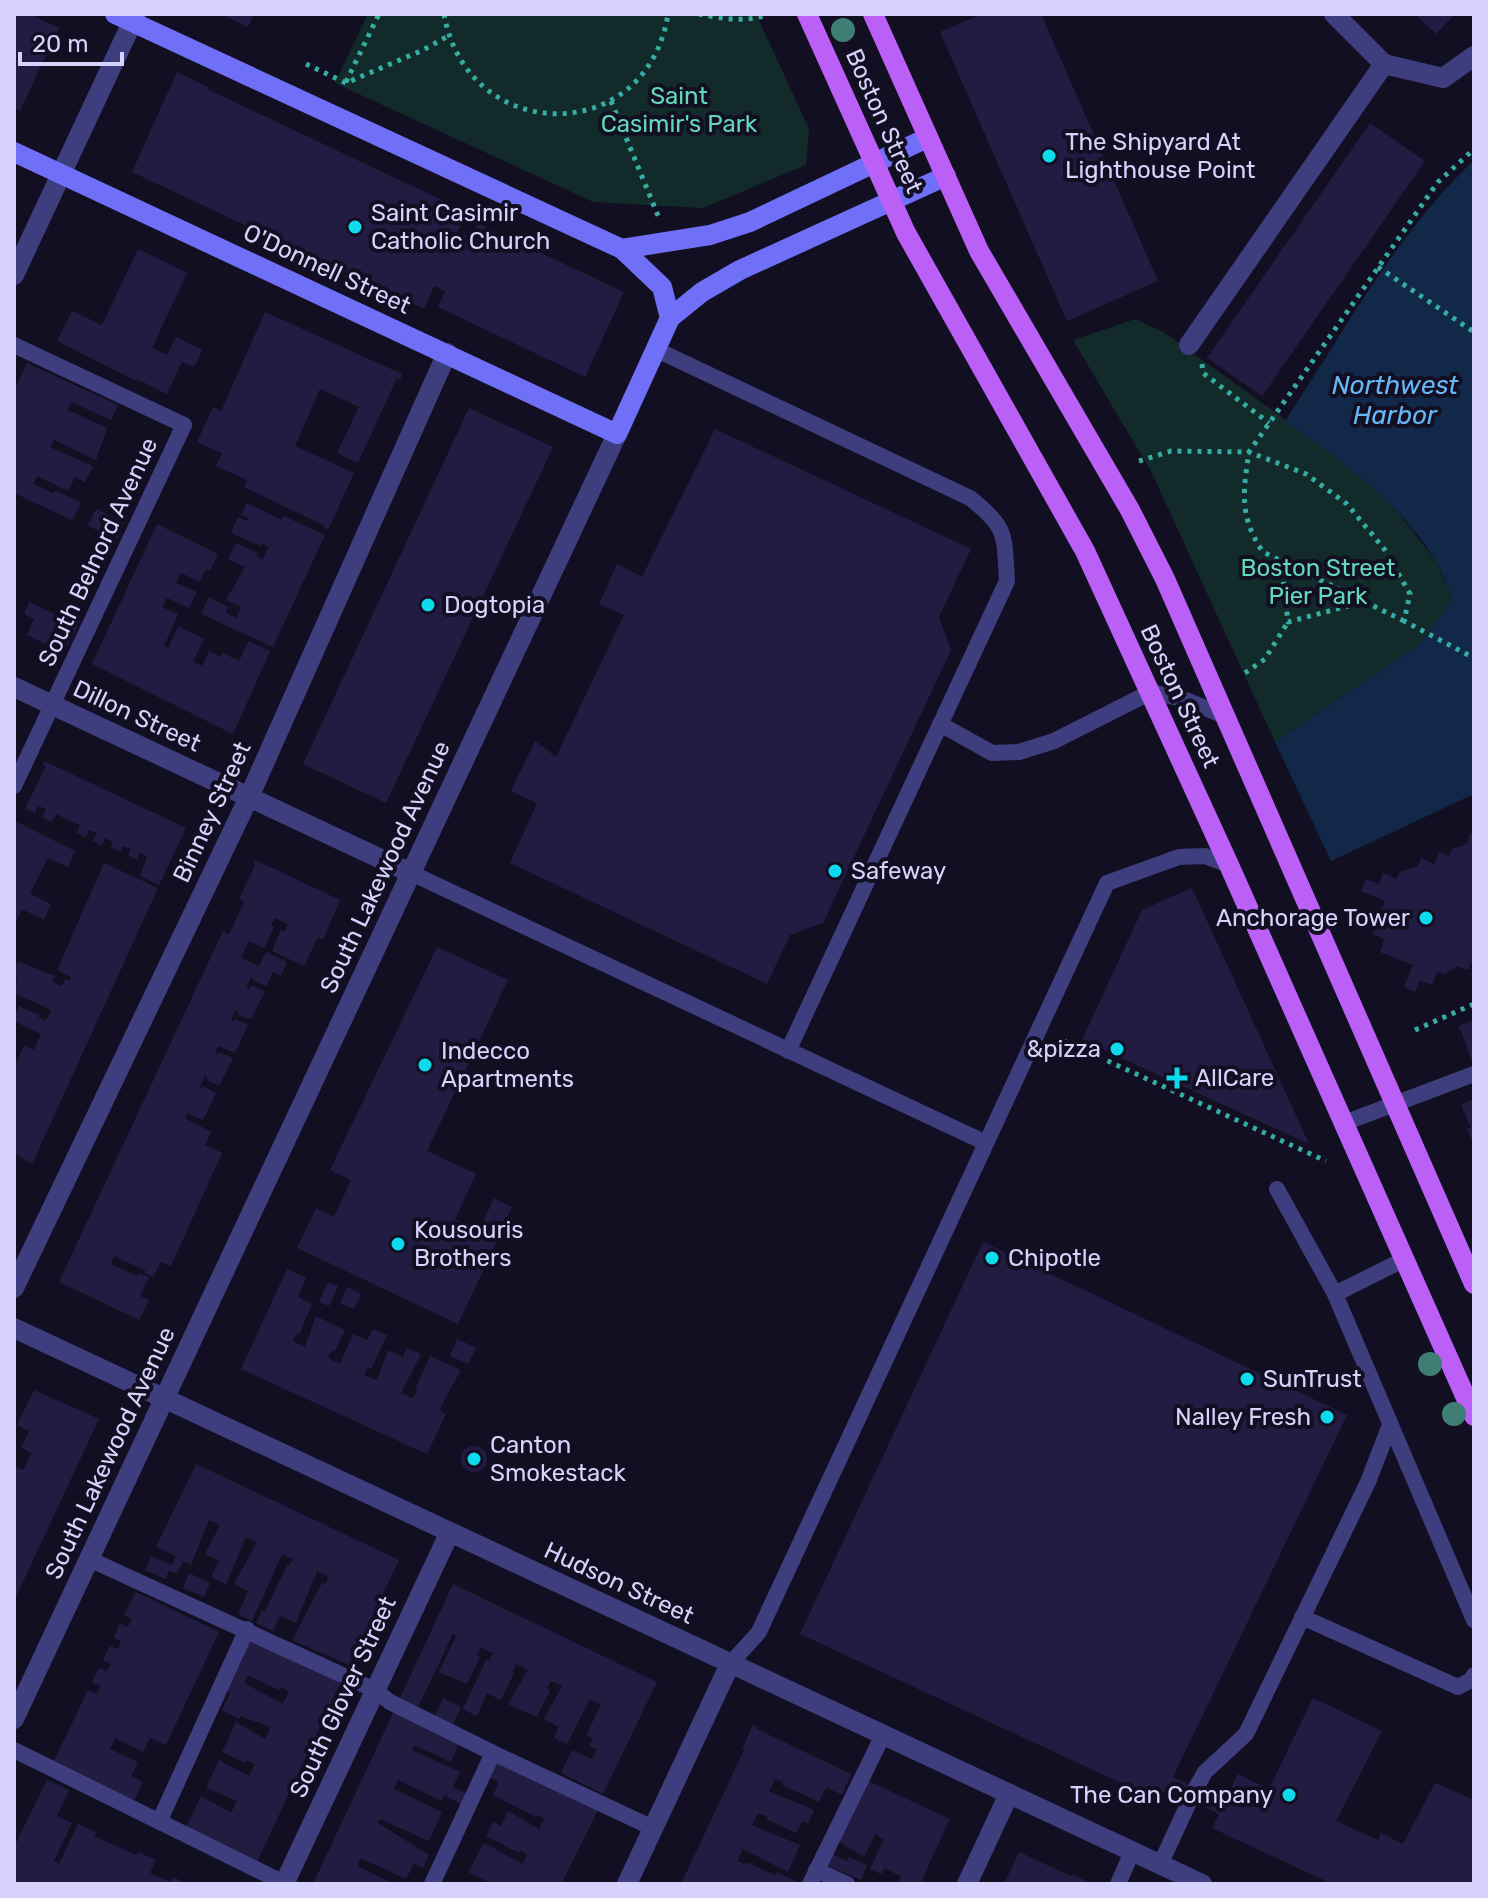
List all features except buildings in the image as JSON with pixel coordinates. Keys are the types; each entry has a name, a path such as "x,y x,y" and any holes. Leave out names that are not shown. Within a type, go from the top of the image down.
{"main road":[{"name":"Boston Street","path":"807,14 906,233 1085,551 1229,865 1474,1416"},
{"name":"Boston Street","path":"873,14 979,251 1130,510 1165,579 1474,1284"}],"street":[{"path":"1334,14 1384,64 1443,78 1474,56"},
{"path":"14,275 61,175 128,17 622,249 662,287 670,318"},
{"path":"1189,345 1384,64"},
{"path":"622,249 710,235 750,222 927,138"},
{"name":"O'Donnell Street","path":"14,152 617,434"},
{"name":"South Lakewood Avenue","path":"14,1719 670,318 702,292 740,270 946,176"},
{"name":"Binney Street","path":"14,1288 249,797 447,353"},
{"name":"Dillon Street","path":"14,687 411,873"},
{"name":"Hudson Street","path":"15,1331 450,1532 728,1669 883,1735 1202,1884"},
{"name":"South Glover Street","path":"285,1884 450,1532"},
{"path":"627,1884 728,1669"},
{"path":"967,1884 1009,1794"}],"lane":[{"name":"South Belnord Avenue","path":"14,345 184,425 14,786"},
{"path":"657,350 970,498 992,515 1004,533 1007,581 788,1051"},
{"path":"940,724 992,753 1019,752 1054,741 1151,692 1183,699 1225,716"},
{"path":"728,1669 759,1632 1107,883 1179,857 1205,856 1229,865"},
{"path":"411,873 986,1143"},
{"path":"1344,1123 1474,1074"},
{"path":"1277,1189 1335,1294 1474,1620"},
{"path":"1335,1294 1405,1259"},
{"path":"1160,1865 1205,1772 1246,1734 1368,1482 1390,1425"},
{"path":"89,1559 375,1690 390,1702 653,1828"},
{"path":"1302,1617 1458,1687 1474,1675"},
{"path":"159,1822 247,1629"},
{"path":"847,1884 813,1877 883,1735"},
{"path":"14,1750 285,1884"},
{"path":"432,1884 493,1753"},
{"path":"1118,1884 1132,1852"}],"path":[{"path":"346,83 379,14"},
{"path":"444,14 448,36 463,65 477,82 515,107 554,115 593,109 611,101 638,80 659,50 668,14"},
{"path":"699,14 730,18 765,15"},
{"path":"306,64 346,83 448,36"},
{"path":"611,101 659,219"},
{"path":"1474,149 1438,182 1249,452 1242,500 1250,534 1263,552 1474,658"},
{"path":"1378,267 1474,332"},
{"path":"1189,345 1201,356 1203,373 1269,423"},
{"path":"1139,461 1171,451 1249,452 1306,474 1347,504 1385,550 1410,594 1404,621"},
{"path":"1245,673 1265,659 1288,622 1281,562"},
{"path":"1288,622 1364,601"},
{"path":"1415,1030 1474,1004"},
{"path":"1040,1030 1326,1161"}],"green space":[{"name":"Saint Casimir's Park","path":"368,14 756,14 809,129 806,165 703,208 593,202 335,83"},
{"name":"Boston Street Pier Park","path":"1135,319 1165,333 1368,482 1401,516 1435,560 1453,599 1420,644 1275,742 1152,473 1073,340"}],"water":[{"name":"Northwest Harbor","path":"1474,160 1474,794 1331,861 1275,742 1420,644 1453,599 1435,560 1404,519 1367,483 1285,421 1396,251 1420,219"}],"place":[{"name":"The Shipyard At Lighthouse Point","path":"1049,156"},
{"name":"Saint Casimir Catholic Church","path":"355,227"},
{"name":"Dogtopia","path":"428,605"},
{"name":"Safeway","path":"835,871"},
{"name":"Anchorage Tower","path":"1426,918"},
{"name":"&pizza","path":"1117,1049"},
{"name":"Indecco Apartments","path":"425,1065"},
{"name":"AllCare","path":"1177,1078"},
{"name":"Kousouris Brothers","path":"398,1244"},
{"name":"Chipotle","path":"992,1258"},
{"name":"SunTrust","path":"1247,1379"},
{"name":"Nalley Fresh","path":"1327,1417"},
{"name":"Canton Smokestack","path":"474,1459"},
{"name":"The Can Company","path":"1289,1795"}]}
